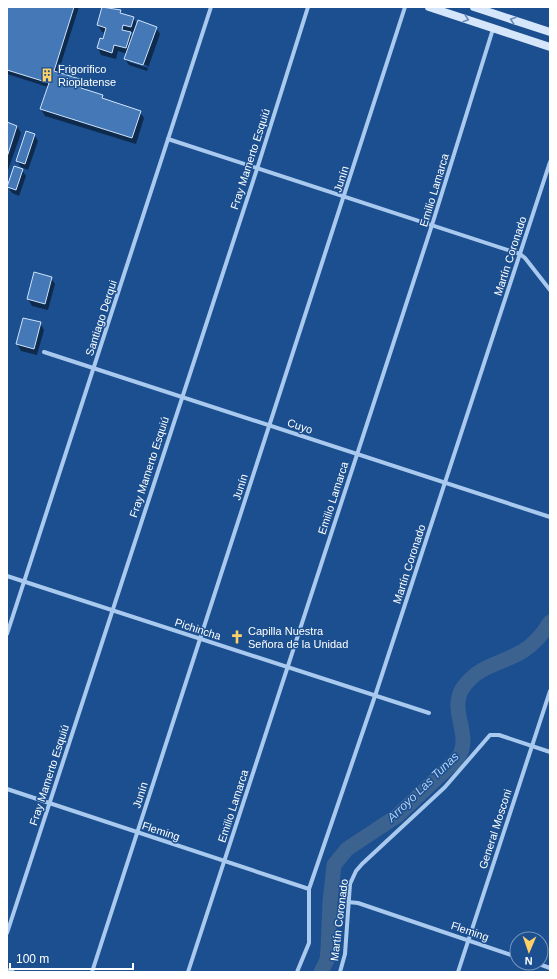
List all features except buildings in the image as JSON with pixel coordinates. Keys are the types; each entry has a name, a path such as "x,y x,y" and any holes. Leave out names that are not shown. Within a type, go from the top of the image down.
{"main road":[{"path":"429,7 550,47"},
{"path":"474,7 550,32"}],"street":[{"name":"Santiago Derqui","path":"7,634 212,7"},
{"name":"Fray Mamerto Esquiú","path":"7,933 257,169 308,7"},
{"name":"Junín","path":"92,972 405,7"},
{"name":"Emilio Lamarca","path":"188,972 432,226 494,28"},
{"path":"168,139 520,254 525,258 550,290"},
{"name":"Martín Coronado","path":"297,972 309,943 310,889 376,696 550,162"},
{"name":"Cuyo","path":"44,352 550,517"},
{"name":"Pichincha","path":"7,576 429,713"},
{"name":"General Mosconi","path":"458,972 550,691"},
{"name":"Martín Coronado","path":"340,972 345,954 350,884 356,871 445,787 490,735 499,735 532,746"},
{"path":"532,746 550,752"},
{"name":"Fleming","path":"7,789 310,889"},
{"name":"Fleming","path":"348,902 358,903 509,954"},
{"path":"7,970 12,972"}],"waterway":[{"name":"Arroyo Las Tunas","path":"321,972 327,960 330,902 334,865 347,849 397,816 459,756 463,745 458,705 459,697 462,689 475,674 523,651 538,638 550,622"}],"place":[{"name":"Frigorifico Rioplatense","path":"47,75"},
{"name":"Capilla Nuestra Señora de la Unidad","path":"237,637"}]}
